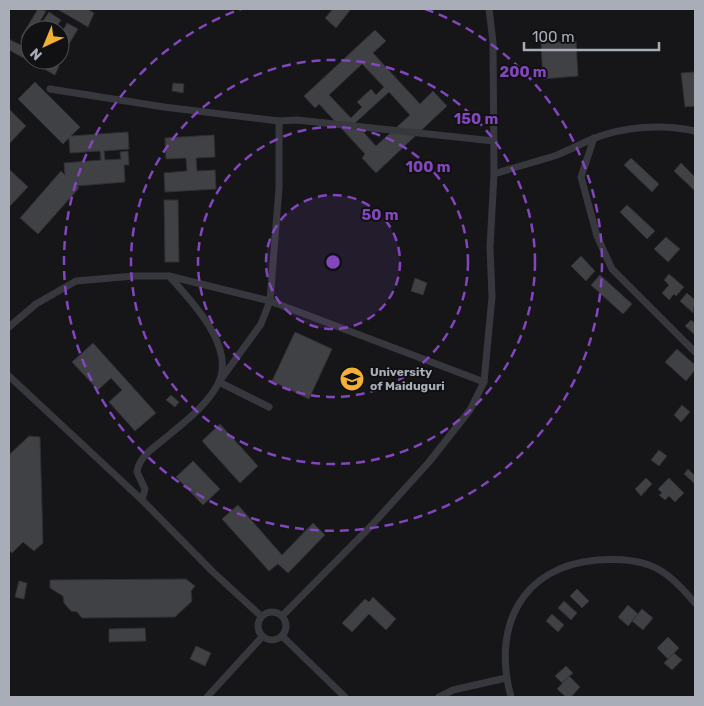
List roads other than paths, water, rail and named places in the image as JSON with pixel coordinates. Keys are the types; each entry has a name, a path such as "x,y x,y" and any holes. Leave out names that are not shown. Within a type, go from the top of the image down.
{"street":[{"path":"282,616 372,525 429,462 470,410 484,382 492,297 490,247 494,174 493,42 490,9"},
{"path":"50,89 164,107 279,121 297,120 494,141"},
{"path":"142,500 145,489 137,472 142,458 188,419 219,382 261,324 270,301 279,188 279,121"},
{"path":"494,174 558,154 594,138 646,127 674,126 695,130"},
{"path":"594,138 581,177 597,236 612,269 695,352"},
{"path":"9,328 36,304 76,281 134,276 169,276 270,301 484,382"},
{"path":"169,276 194,303 212,331 221,358 219,382"},
{"path":"9,376 142,500 213,572 261,616"},
{"path":"219,382 268,407"},
{"path":"511,697 506,678 506,642 513,612 533,584 556,570 582,562 614,558 650,565 670,577 695,603"},
{"path":"271,611 282,616 286,626 282,636 272,640 262,637 257,626 261,616 271,611"},
{"path":"282,636 345,697"},
{"path":"207,697 262,637"},
{"path":"439,697 453,690 506,678"}],"place":[{"name":"University of Maiduguri","path":"352,379"}]}
